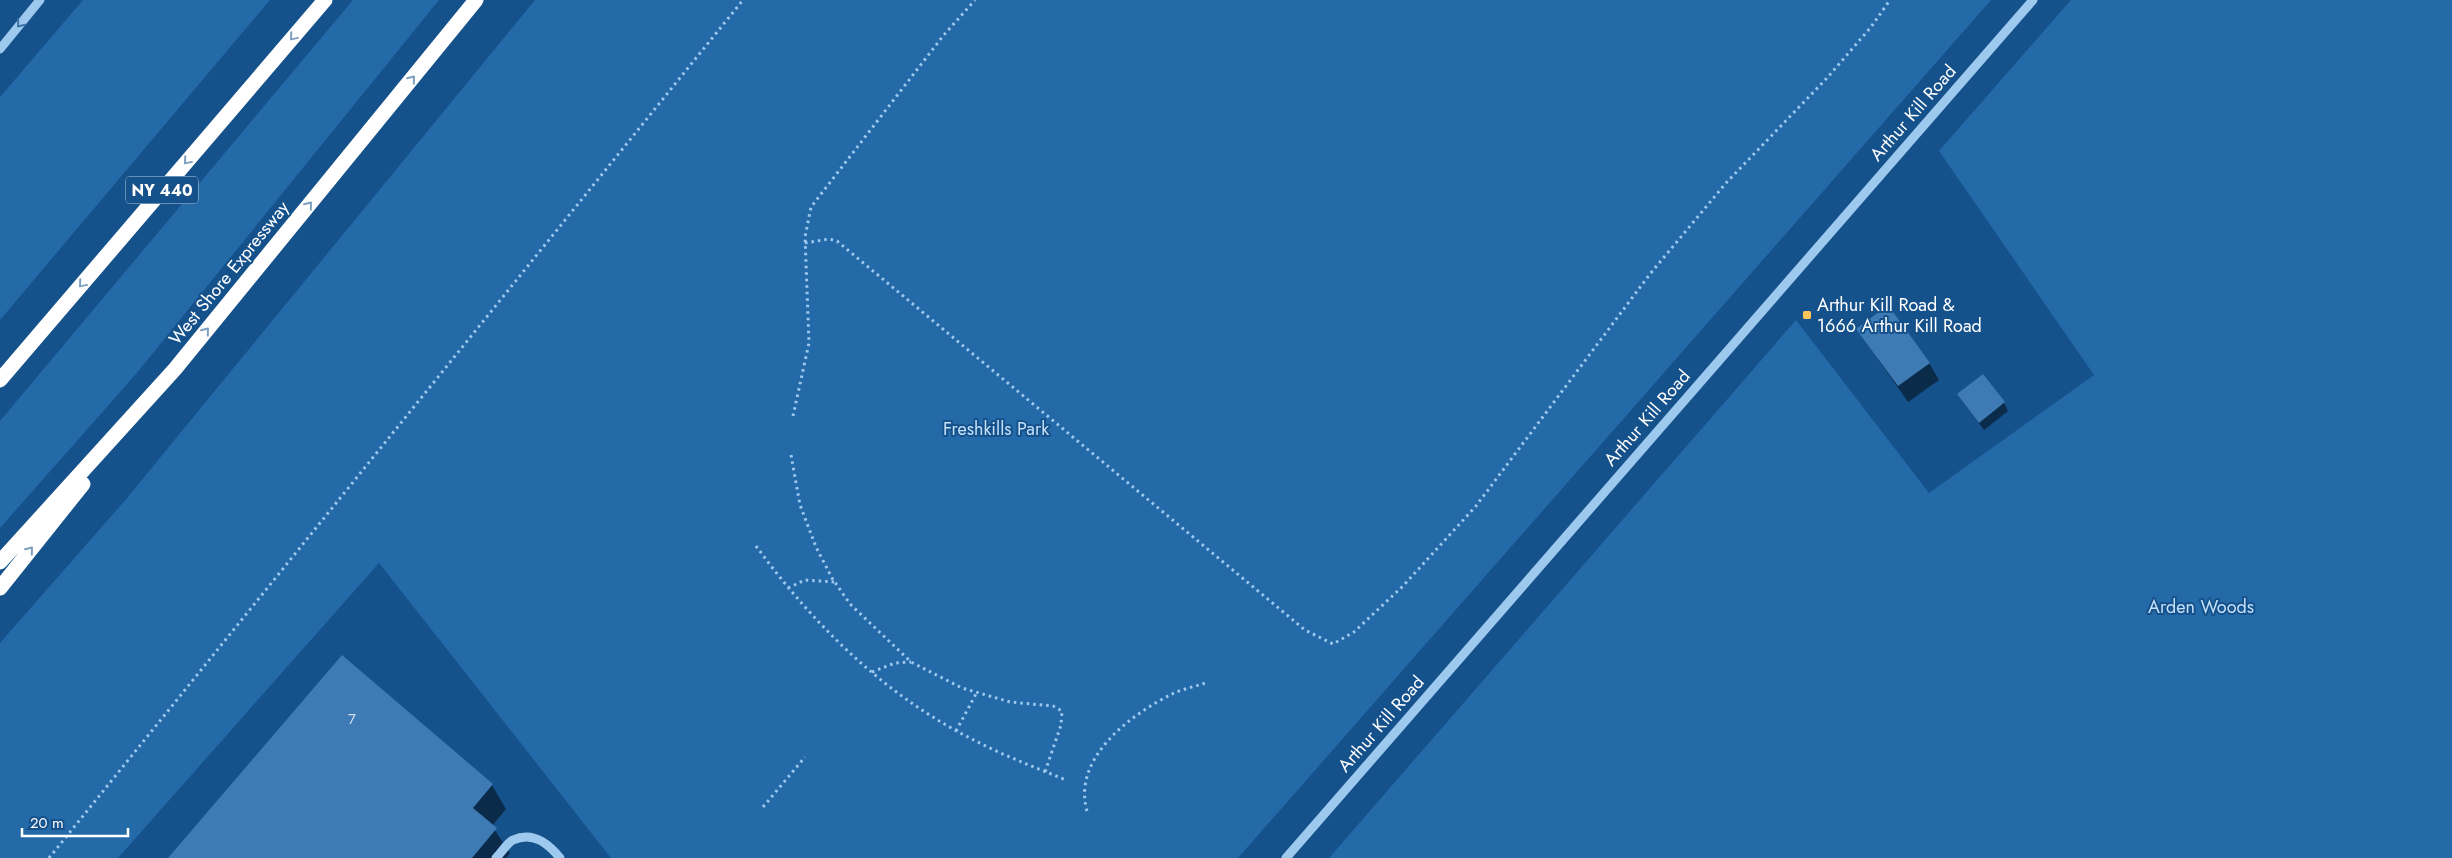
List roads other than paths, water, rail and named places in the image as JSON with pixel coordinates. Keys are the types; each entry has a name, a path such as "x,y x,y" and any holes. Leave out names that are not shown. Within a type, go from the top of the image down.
{"highway":[{"name":"NY 440","path":"0,380 324,0"},
{"name":"West Shore Expressway","path":"0,562 175,368 476,0"},
{"path":"0,588 175,368"}],"street":[{"path":"0,49 40,0"},
{"name":"Arthur Kill Road","path":"1286,858 2033,0"},
{"path":"496,858 511,841 530,837 548,844 560,858"}],"place":[{"name":"Arthur Kill Road & 1666 Arthur Kill Road","path":"1807,315"}],"park label":[{"name":"Freshkills Park","path":"996,429"},
{"name":"Arden Woods","path":"2201,607"}]}
